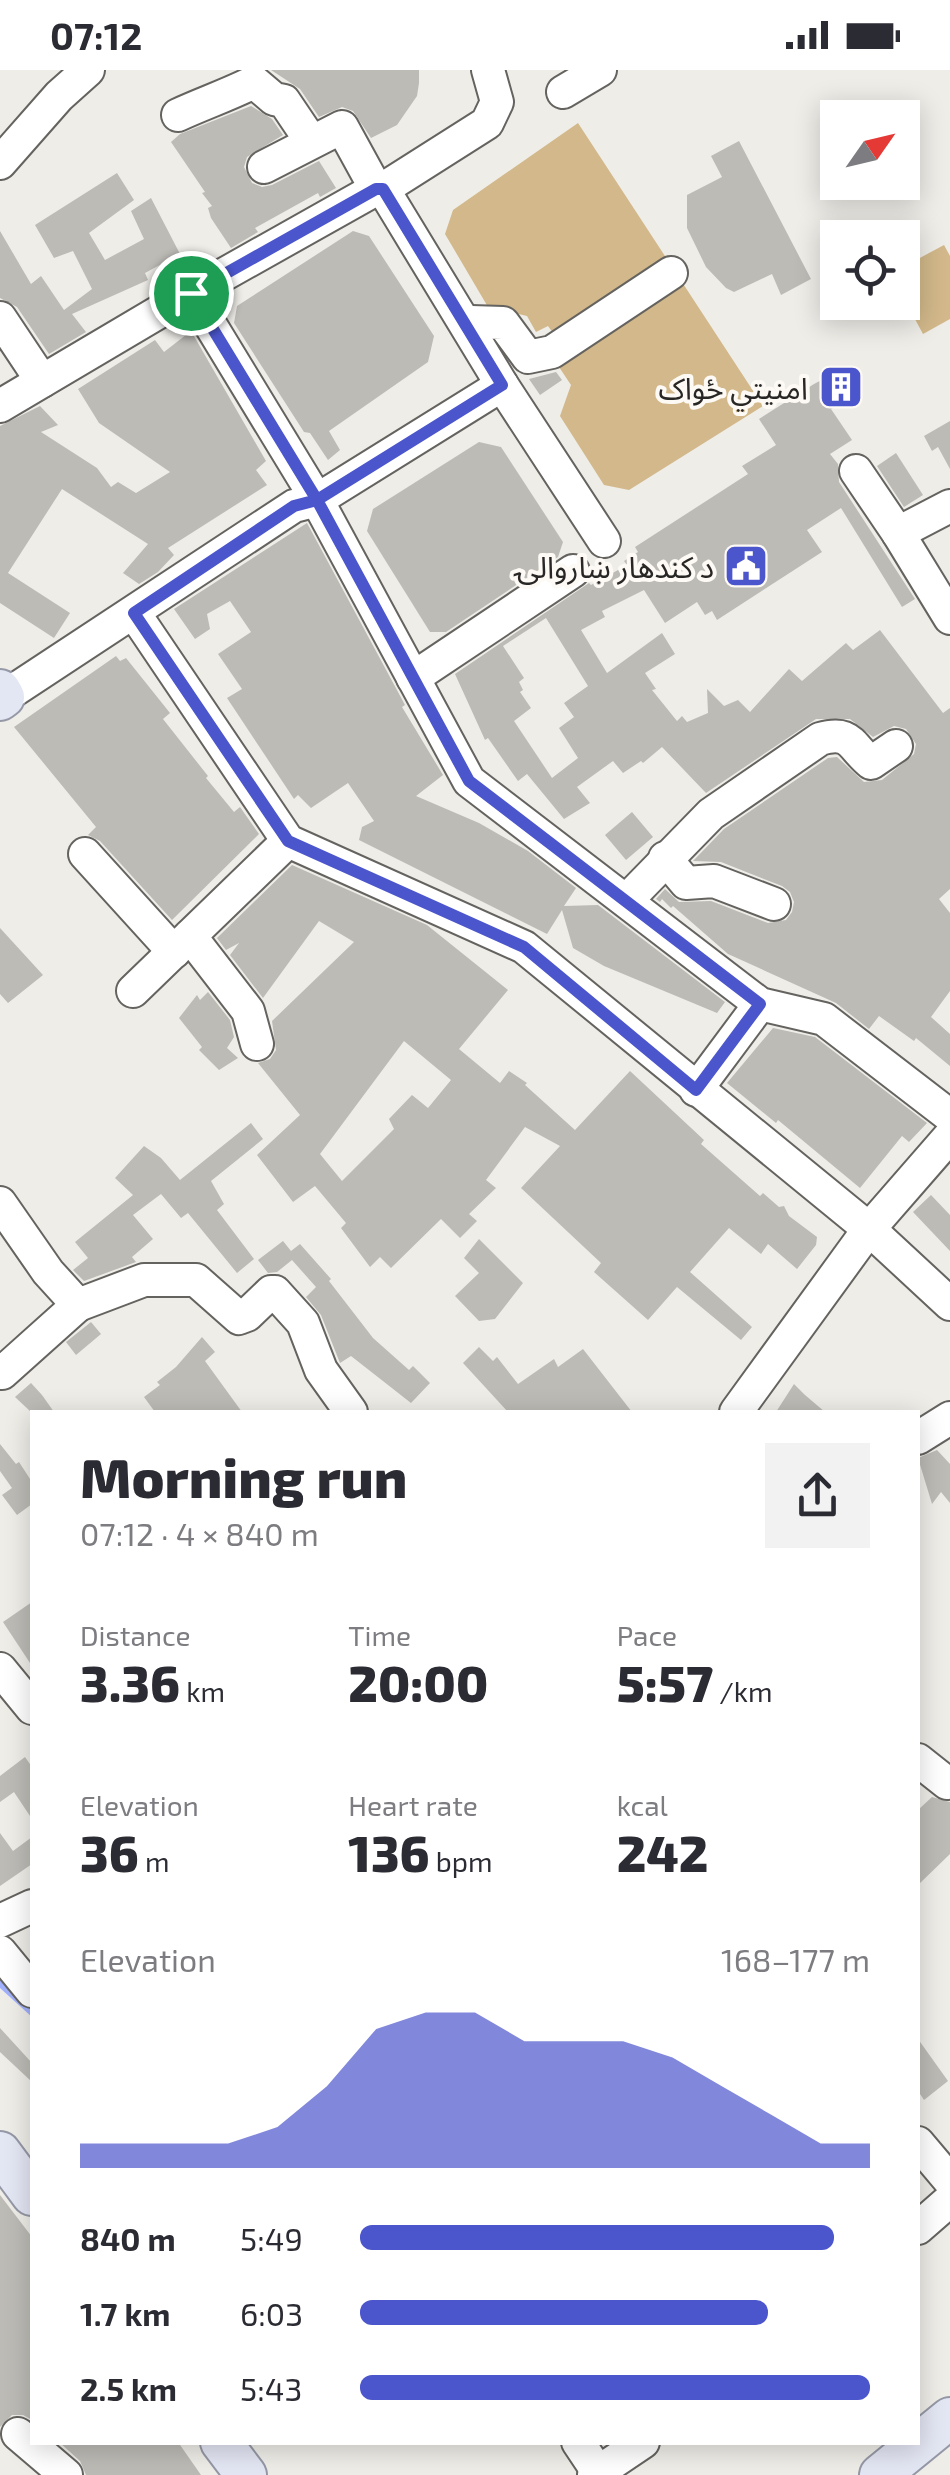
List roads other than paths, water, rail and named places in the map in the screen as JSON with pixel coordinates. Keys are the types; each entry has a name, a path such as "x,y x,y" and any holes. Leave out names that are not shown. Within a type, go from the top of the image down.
{"main road":[{"path":"0,2152 30,2192"},
{"path":"920,2442 950,2418"},
{"path":"223,2445 246,2475"},
{"path":"880,2475 917,2445"}],"street":[{"path":"0,163 59,96 88,70"},
{"path":"0,406 191,293 379,189 487,122 497,102 488,70"},
{"path":"563,92 600,70"},
{"path":"178,115 218,101 254,82 274,99 284,101 311,141"},
{"path":"264,167 342,127 604,541"},
{"path":"471,322 503,323 528,357 552,352 671,274"},
{"path":"191,293 317,500 469,781 760,1004 824,1019 950,1116"},
{"path":"0,318 42,381"},
{"path":"1,696 294,506 317,500 502,385"},
{"path":"856,471 950,618"},
{"path":"898,533 950,506"},
{"path":"413,678 573,570"},
{"path":"134,613 288,841 524,947 870,1229 950,1304"},
{"path":"627,900 711,814 820,739 836,734 850,739 871,763 896,746"},
{"path":"133,991 288,841"},
{"path":"85,854 248,1010 257,1044"},
{"path":"665,858 686,883 714,880 774,904"},
{"path":"696,1090 760,1004"},
{"path":"737,1410 870,1229 950,1136"},
{"path":"0,1203 48,1272 78,1304"},
{"path":"2,1373 78,1304 144,1280 196,1280 222,1306 243,1318 273,1290 302,1323 320,1370 350,1410"},
{"path":"920,1437 950,1418"},
{"path":"0,1669 29,1697"},
{"path":"920,1762 947,1783"},
{"path":"0,1921 30,1907"},
{"path":"0,1952 30,1989"},
{"path":"920,2145 950,2181"},
{"path":"920,2226 950,2200"},
{"path":"18,2434 30,2444"},
{"path":"31,2445 66,2475"},
{"path":"580,2445 596,2474 639,2445"}],"waterway":[{"path":"0,1984 30,2011"}],"place":[{"name":"امنيتي ځواک","path":"841,387"},
{"name":"د کندهار ښاروالۍ","path":"746,566"}]}
